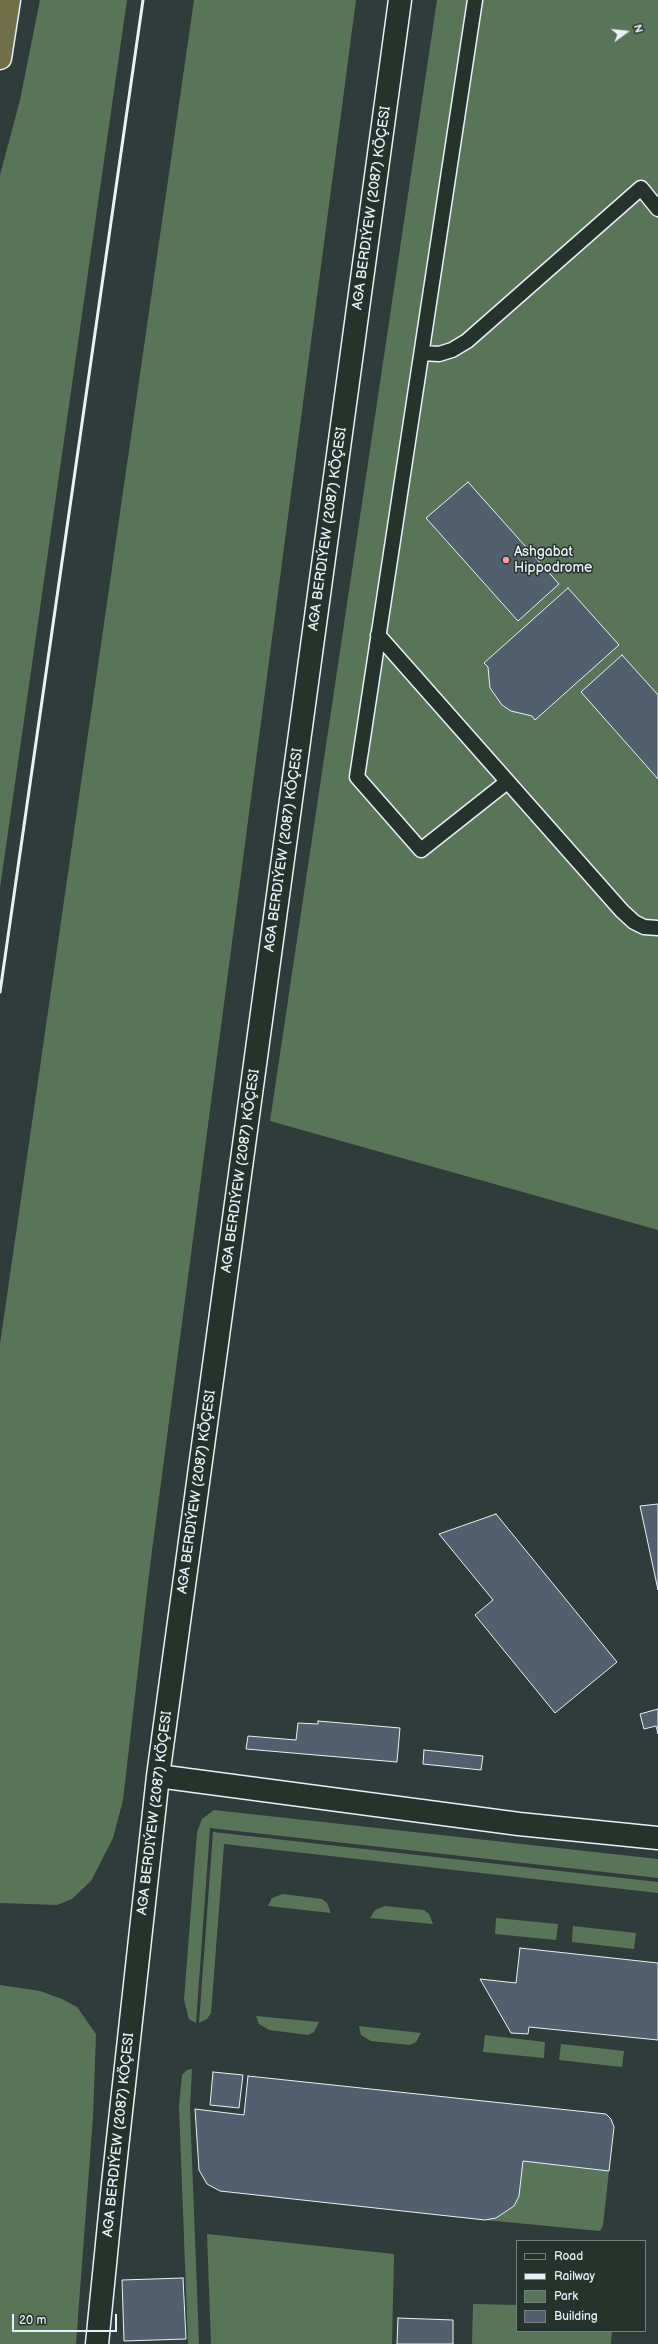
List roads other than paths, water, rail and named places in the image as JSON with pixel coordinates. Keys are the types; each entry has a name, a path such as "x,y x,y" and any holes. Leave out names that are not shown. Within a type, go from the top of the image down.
{"highway":[{"path":"0,58 9,0"}],"street":[{"name":"AGA BERDIÝEW (2087) KÖÇESI","path":"97,2344 158,1776 400,0"},
{"path":"158,1776 519,1824 658,1838"}],"lane":[{"path":"475,0 357,777 421,850 507,782"},
{"path":"422,353 439,354 452,350 467,341 641,188 658,208"},
{"path":"378,636 626,914 634,922 644,927 658,928"}],"railway":[{"path":"0,992 143,0"}],"place":[{"name":"Ashgabat Hippodrome","path":"506,560"}]}
